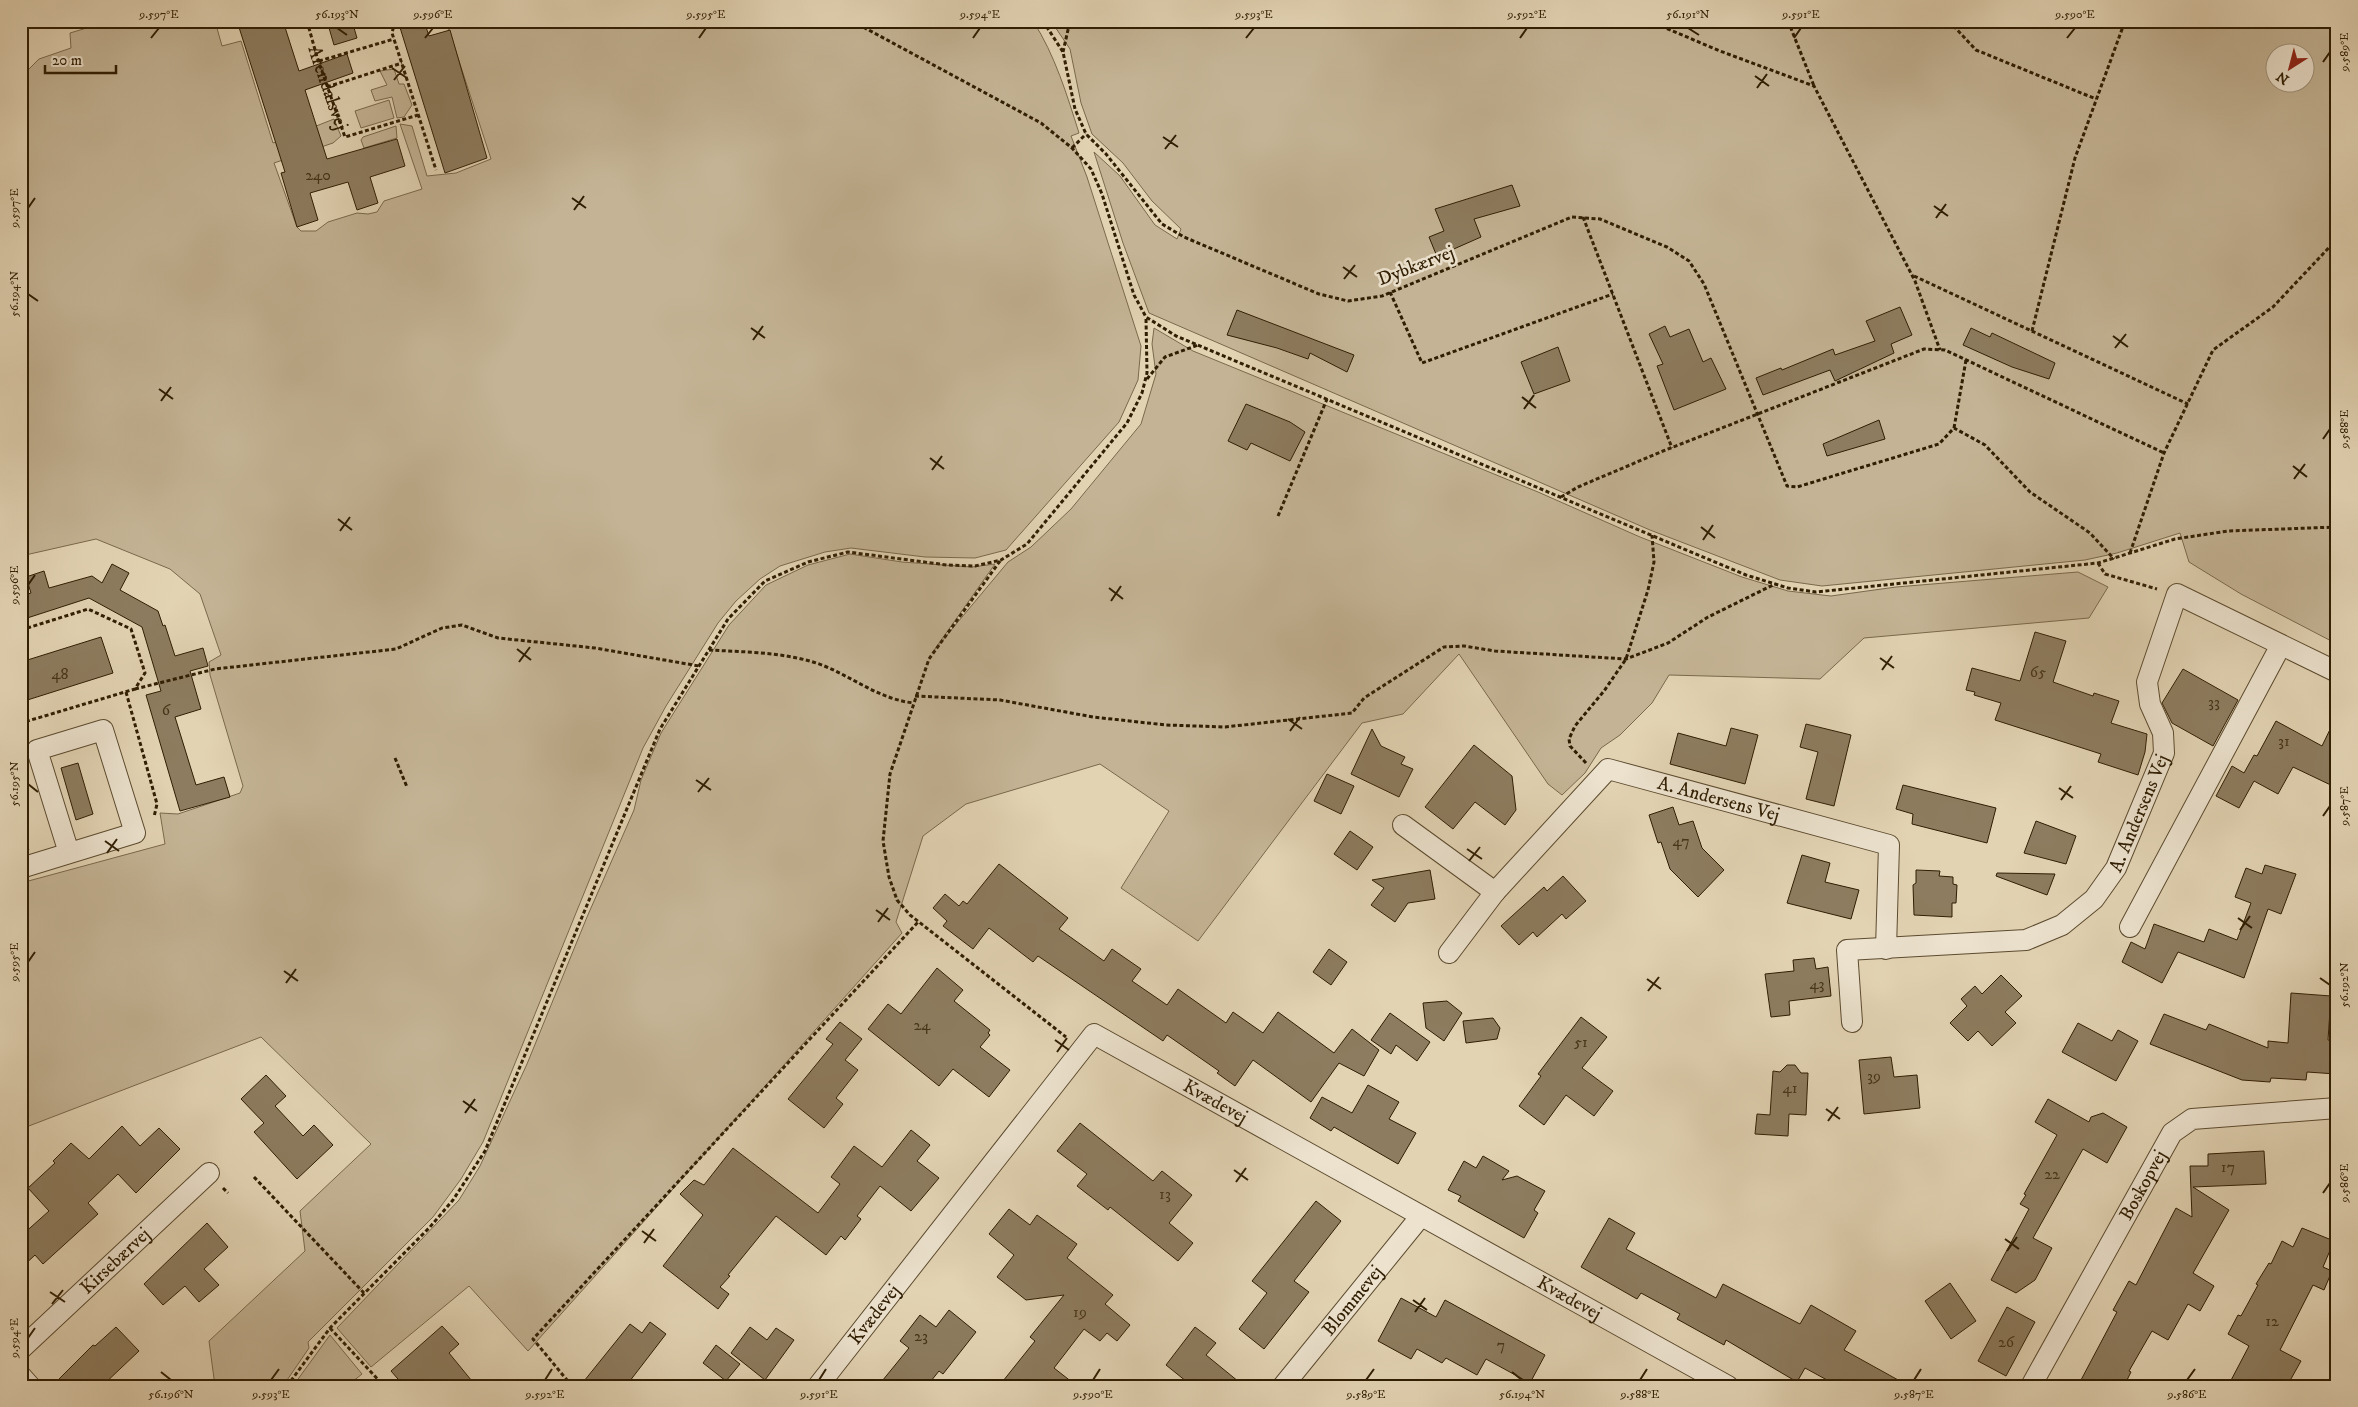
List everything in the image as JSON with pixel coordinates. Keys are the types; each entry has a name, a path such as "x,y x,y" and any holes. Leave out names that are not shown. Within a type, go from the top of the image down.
{"street":[{"path":"2177,594 2337,672"},
{"name":"A. Andersens Vej","path":"1852,1022 1847,950 2026,940 2062,925 2094,899 2116,868 2164,753 2163,733 2150,704 2147,682 2177,594"},
{"path":"2130,928 2281,645"},
{"path":"21,868 135,833 103,730 37,750 69,853"},
{"name":"A. Andersens Vej","path":"1600,777 1608,769 1889,845 1886,949"},
{"path":"1449,952 1495,892 1600,777"},
{"path":"1402,825 1495,892"},
{"name":"Kvædevej","path":"818,1386 1094,1034 1728,1386"},
{"name":"Boskopvej","path":"2031,1386 2172,1133 2192,1120 2337,1108"},
{"name":"Kirsebærvej","path":"21,1349 209,1173"},
{"name":"Blommevej","path":"1284,1386 1421,1216"},
{"path":"21,1376 30,1386"}],"path":[{"name":"Arendalsvej","path":"307,21 318,61 345,137 418,115"},
{"path":"395,21 392,33 436,170"},
{"path":"287,1386 330,1328 453,1200 485,1151 660,729 728,619 765,581 808,562 848,552 947,565 975,566 1001,560 1027,544 1128,423 1142,393 1147,373 1146,317 1134,295 1102,194 1091,169 1072,148 1041,123 852,21"},
{"name":"Dybkærvej","path":"1043,21 1063,52 1076,109 1086,134 1106,154 1162,224 1184,237 1318,294 1348,301 1382,296 1572,217 1600,219 1667,247 1688,261 1704,284 1756,415 1787,486 1797,487 1940,444 1954,428"},
{"path":"1063,52 1070,21"},
{"path":"1649,21 1720,51 1814,86"},
{"path":"1788,21 1814,86 1912,276 1940,350"},
{"path":"1949,21 1976,50 2096,99"},
{"path":"2032,332 2075,158 2125,21"},
{"path":"318,61 394,38"},
{"path":"327,87 402,63"},
{"path":"1072,148 1086,134"},
{"path":"1583,217 1672,448"},
{"path":"2130,554 2164,453 2213,350 2273,307 2337,239"},
{"path":"1912,276 2188,404"},
{"path":"1390,292 1422,362 1613,294"},
{"path":"1146,317 1176,336 1746,575 1776,584 1816,592 2098,564 2175,539 2228,531 2337,527"},
{"path":"1145,381 1165,357 1198,345"},
{"path":"1561,497 1578,487 1672,448 1924,349 1946,350 2164,453"},
{"path":"1966,360 1954,428 1985,445 2030,492 2090,532 2114,559"},
{"path":"1278,516 1327,399"},
{"path":"1600,777 1575,753 1570,746 1570,739 1575,726 1604,691 1626,659 1652,572 1654,562 1652,535"},
{"path":"1001,560 929,659 890,774 883,841 889,877 897,900 918,922 1082,1050"},
{"path":"2098,564 2105,574 2177,594"},
{"path":"915,696 1000,700 1093,717 1166,725 1225,727 1352,713 1364,698 1444,647 1464,646 1495,651 1626,659 1668,643 1708,617 1776,584"},
{"path":"21,630 88,610 131,629 145,673 135,690"},
{"path":"21,723 126,692 216,669 396,649 442,628 462,625 498,638 595,648 699,666"},
{"path":"709,650 768,654 814,662 896,701 913,703"},
{"path":"126,692 157,804 154,820 135,833"},
{"path":"395,758 406,787"},
{"path":"572,1386 533,1340 918,922"},
{"path":"254,1177 364,1293"},
{"path":"330,1328 384,1386"}],"shaded area":[{"path":"110,21 215,21 222,46 241,41 273,143 334,119 341,136 333,143 274,163 297,227 301,231 316,231 328,222 357,213 368,214 377,212 384,201 422,189 400,124 412,126 427,176 456,173 491,159 446,21 1033,21 1054,61 1070,104 1079,133 1071,136 1087,177 1141,346 1138,380 1119,422 1006,550 975,558 925,557 851,548 825,552 780,566 760,579 736,601 718,623 666,706 643,748 483,1142 461,1179 433,1217 308,1342 309,1348 283,1386 215,1386 209,1341 305,1251 300,1211 371,1144 261,1037 21,1129 21,883 165,844 160,813 178,814 240,793 243,786 210,675 209,662 221,655 200,594 170,569 96,539 21,556 21,70 27,71 39,59 71,48 70,33"},
{"path":"1051,21 2337,21 2337,644 2241,594 2189,562 2180,533 2117,553 2085,560 1822,586 1780,580 1650,530 1149,313 1123,243 1094,152 1120,176 1155,225 1177,239 1181,229 1152,201 1123,163 1092,134 1081,103 1070,49"},
{"path":"394,69 399,84 404,84 412,105 404,117 397,118 392,97 375,101 371,90 387,85 380,71"},
{"path":"389,100 394,118 361,128 355,111"},
{"path":"396,126 397,138 364,148 361,140 363,137"},
{"path":"1154,328 1193,351 1538,492 1640,537 1742,577 1788,591 1831,596 1896,587 2078,572 2108,587 2089,618 1864,638 1820,679 1669,675 1652,703 1620,735 1601,748 1585,773 1562,795 1548,784 1459,654 1403,714 1362,723 1198,941 1121,888 1169,811 1100,764 966,804 923,836 896,922 902,933 528,1351 469,1286 371,1367 337,1328 459,1200 480,1166 527,1064 587,917 634,810 641,780 661,733 729,625 766,585 808,565 850,554 902,562 972,567 995,564 932,653 1008,562 1031,547 1071,509 1141,424 1156,374 1152,344"},
{"path":"21,830 29,850 21,853"},
{"path":"330,1335 362,1374 347,1386 293,1386"}],"building":[{"path":"237,21 283,21 299,71 347,54 353,73 305,90 327,159 397,139 405,166 370,177 378,203 357,210 348,182 310,193 318,220 297,227 281,173 285,172"},
{"path":"327,21 352,21 357,38 334,45"},
{"path":"398,21 424,21 429,36 450,30 487,158 445,173"},
{"path":"1512,185 1520,206 1474,219 1481,237 1447,252 1447,249 1436,254 1429,237 1444,231 1435,209"},
{"path":"1900,307 1912,335 1891,344 1894,353 1835,381 1830,370 1763,395 1756,378 1781,368 1782,370 1833,349 1835,355 1875,341 1866,321"},
{"path":"1237,310 1354,355 1347,372 1310,353 1308,359 1277,348 1227,335"},
{"path":"1665,326 1670,337 1689,329 1703,362 1711,358 1726,389 1674,410 1657,366 1663,364 1649,334"},
{"path":"1971,328 1990,337 1992,333 2055,363 2049,379 2012,367 1963,345"},
{"path":"1558,347 1570,381 1534,394 1521,362"},
{"path":"1246,404 1290,422 1305,432 1290,461 1251,443 1247,450 1228,441"},
{"path":"1879,420 1885,439 1827,456 1823,444"},
{"path":"112,564 129,573 120,590 158,611 163,626 165,625 175,656 203,648 208,666 190,671 201,709 175,717 196,785 224,777 230,797 180,811 146,695 161,691 142,627 89,598 21,620 21,596 31,593 26,577 44,571 49,588 92,576 102,583"},
{"path":"2035,632 2066,641 2053,682 2093,696 2094,693 2119,701 2111,723 2147,734 2145,752 2138,775 2098,762 2101,754 1995,720 2001,703 1974,695 1975,692 1966,690 1972,668 2020,681"},
{"path":"101,637 113,673 21,702 21,662"},
{"path":"2183,669 2238,700 2213,746 2172,723 2162,703"},
{"path":"2337,715 2337,788 2293,767 2278,794 2254,781 2239,808 2216,796 2232,766 2244,773 2254,755 2257,756 2276,721 2322,746"},
{"path":"1806,724 1851,735 1834,806 1806,799 1818,752 1800,747"},
{"path":"1731,728 1758,735 1745,784 1670,764 1678,733 1726,746"},
{"path":"1372,729 1381,746 1405,757 1401,764 1413,769 1399,797 1351,774"},
{"path":"1474,745 1512,776 1516,810 1505,825 1475,802 1453,829 1425,807"},
{"path":"78,763 93,814 76,820 61,768"},
{"path":"1327,774 1354,786 1341,814 1314,801"},
{"path":"1903,785 1996,808 1987,843 1912,824 1913,814 1896,809"},
{"path":"1673,807 1679,825 1693,821 1702,848 1724,870 1698,897 1670,869 1661,842 1658,843 1649,815"},
{"path":"2036,821 2076,836 2066,864 2024,853"},
{"path":"1350,831 1373,847 1357,870 1334,854"},
{"path":"1802,855 1830,863 1825,882 1859,890 1851,919 1787,903"},
{"path":"999,864 1068,918 1059,929 1104,961 1112,949 1141,969 1132,981 1167,1005 1178,989 1226,1023 1233,1012 1263,1033 1278,1012 1334,1053 1352,1029 1379,1050 1364,1076 1339,1063 1311,1102 1253,1060 1235,1086 1217,1073 1219,1071 1167,1035 1163,1041 1038,956 1033,962 989,928 973,949 943,926 947,921 933,908 945,894 959,906 963,901 967,904"},
{"path":"2265,865 2296,874 2281,914 2268,909 2244,978 2178,952 2162,983 2122,962 2131,942 2145,949 2154,924 2204,942 2209,929 2237,940 2251,903 2235,897 2246,868 2262,874"},
{"path":"1430,870 1435,899 1408,903 1395,922 1371,905 1384,888 1372,880"},
{"path":"1916,870 1940,871 1939,876 1953,877 1953,884 1957,885 1956,903 1952,903 1952,917 1914,915 1913,885 1916,883"},
{"path":"1997,873 2055,874 2047,895 1996,876"},
{"path":"1563,876 1586,901 1566,919 1562,914 1537,937 1533,932 1519,945 1501,926 1544,887 1547,891"},
{"path":"1329,949 1347,962 1331,985 1313,972"},
{"path":"1814,958 1816,969 1828,967 1831,996 1789,1001 1790,1015 1771,1017 1765,974 1794,971 1793,960"},
{"path":"937,968 963,990 954,1001 990,1030 988,1033 990,1035 980,1047 1010,1070 989,1097 953,1069 939,1086 868,1029 888,1004 901,1014"},
{"path":"2001,975 2022,996 2005,1012 2016,1023 1992,1046 1978,1031 1968,1041 1950,1023 1967,1006 1961,999 1975,986 1982,994"},
{"path":"2291,993 2331,996 2328,1040 2337,1041 2336,1074 2307,1072 2306,1080 2271,1078 2270,1082 2242,1080 2150,1044 2164,1014 2206,1030 2209,1024 2268,1048 2268,1041 2288,1043"},
{"path":"1447,1001 1462,1013 1444,1041 1426,1028 1423,1003"},
{"path":"1390,1013 1430,1042 1417,1061 1396,1045 1391,1054 1371,1040"},
{"path":"1581,1017 1607,1037 1582,1068 1613,1091 1594,1116 1566,1095 1544,1125 1519,1106 1541,1076 1538,1074"},
{"path":"1493,1018 1500,1028 1497,1039 1466,1043 1463,1021"},
{"path":"840,1022 862,1039 845,1060 858,1070 836,1098 843,1104 824,1128 788,1099 833,1044 826,1039"},
{"path":"2078,1023 2112,1041 2118,1030 2138,1041 2116,1081 2062,1052"},
{"path":"1891,1057 1894,1077 1917,1075 1920,1108 1864,1114 1859,1060"},
{"path":"1787,1065 1795,1065 1801,1073 1808,1073 1806,1115 1789,1114 1788,1136 1755,1134 1757,1114 1770,1115 1773,1071 1780,1072"},
{"path":"266,1075 286,1096 275,1106 303,1136 314,1125 333,1145 297,1179 254,1132 264,1123 241,1099"},
{"path":"1368,1085 1399,1102 1389,1119 1416,1133 1398,1164 1334,1127 1331,1131 1310,1118 1322,1097 1352,1113"},
{"path":"2048,1099 2089,1122 2091,1117 2103,1113 2127,1127 2107,1163 2083,1149 2033,1238 2052,1248 2035,1280 2016,1293 1991,1280 2029,1209 2020,1204 2026,1195 2024,1194 2057,1135 2035,1122"},
{"path":"1080,1123 1153,1181 1162,1171 1192,1195 1169,1223 1193,1243 1178,1261 1110,1207 1108,1210 1077,1186 1087,1174 1057,1151"},
{"path":"122,1126 140,1146 159,1128 180,1149 136,1193 118,1174 88,1203 98,1214 43,1264 35,1255 21,1268 21,1236 49,1211 28,1188 55,1163 53,1161 71,1143 89,1159"},
{"path":"911,1130 930,1145 917,1161 939,1178 911,1211 880,1186 857,1216 861,1219 845,1240 841,1236 826,1255 776,1216 720,1287 729,1294 718,1309 663,1266 703,1215 680,1194 694,1180 704,1185 733,1148 818,1213 840,1184 831,1177 854,1146 882,1167"},
{"path":"2264,1151 2266,1184 2193,1187 2229,1210 2193,1273 2214,1286 2200,1311 2188,1304 2168,1340 2152,1331 2129,1371 2131,1372 2124,1386 2091,1386 2081,1380 2117,1312 2113,1310 2129,1281 2136,1285 2176,1208 2192,1217 2190,1166 2208,1166 2208,1154"},
{"path":"1483,1156 1509,1171 1502,1180 1517,1176 1545,1191 1534,1210 1538,1213 1524,1238 1458,1201 1461,1196 1448,1190 1464,1161 1476,1168"},
{"path":"1316,1201 1341,1221 1294,1281 1309,1292 1264,1349 1239,1329 1267,1293 1252,1281"},
{"path":"1009,1209 1030,1225 1037,1215 1077,1244 1067,1258 1113,1295 1105,1304 1130,1325 1117,1341 1107,1333 1100,1341 1084,1329 1054,1368 1077,1386 999,1386 1035,1341 1030,1337 1064,1295 1026,1300 997,1277 1014,1255 989,1234"},
{"path":"1609,1218 1635,1233 1626,1249 1716,1298 1723,1284 1800,1324 1811,1305 1856,1331 1844,1350 1909,1386 1838,1386 1805,1368 1797,1382 1726,1340 1724,1345 1677,1319 1680,1314 1641,1293 1637,1299 1581,1267"},
{"path":"207,1223 228,1247 204,1269 219,1285 199,1302 185,1286 163,1305 144,1284"},
{"path":"2302,1228 2334,1241 2323,1267 2332,1271 2324,1290 2313,1285 2280,1350 2301,1361 2287,1386 2228,1386 2249,1346 2228,1334 2238,1315 2241,1316 2258,1285 2256,1284 2269,1263 2271,1264 2282,1241 2293,1247"},
{"path":"1950,1283 1976,1321 1951,1339 1925,1301"},
{"path":"1401,1298 1436,1317 1445,1300 1545,1355 1530,1383 1486,1359 1477,1375 1446,1358 1442,1363 1417,1349 1411,1359 1378,1341"},
{"path":"2007,1307 2035,1322 2006,1376 1978,1361"},
{"path":"949,1310 976,1332 943,1374 939,1371 927,1386 878,1386 909,1348 900,1341 920,1315 936,1327"},
{"path":"650,1322 666,1334 626,1386 580,1386 630,1324 642,1333"},
{"path":"442,1326 459,1344 449,1353 476,1386 404,1386 391,1371"},
{"path":"116,1327 139,1351 102,1386 52,1386 93,1345 95,1346"},
{"path":"750,1327 767,1340 776,1328 794,1340 765,1380 731,1353"},
{"path":"1195,1327 1216,1343 1206,1355 1244,1386 1192,1386 1166,1365"},
{"path":"716,1345 740,1364 726,1381 703,1363"}]}
